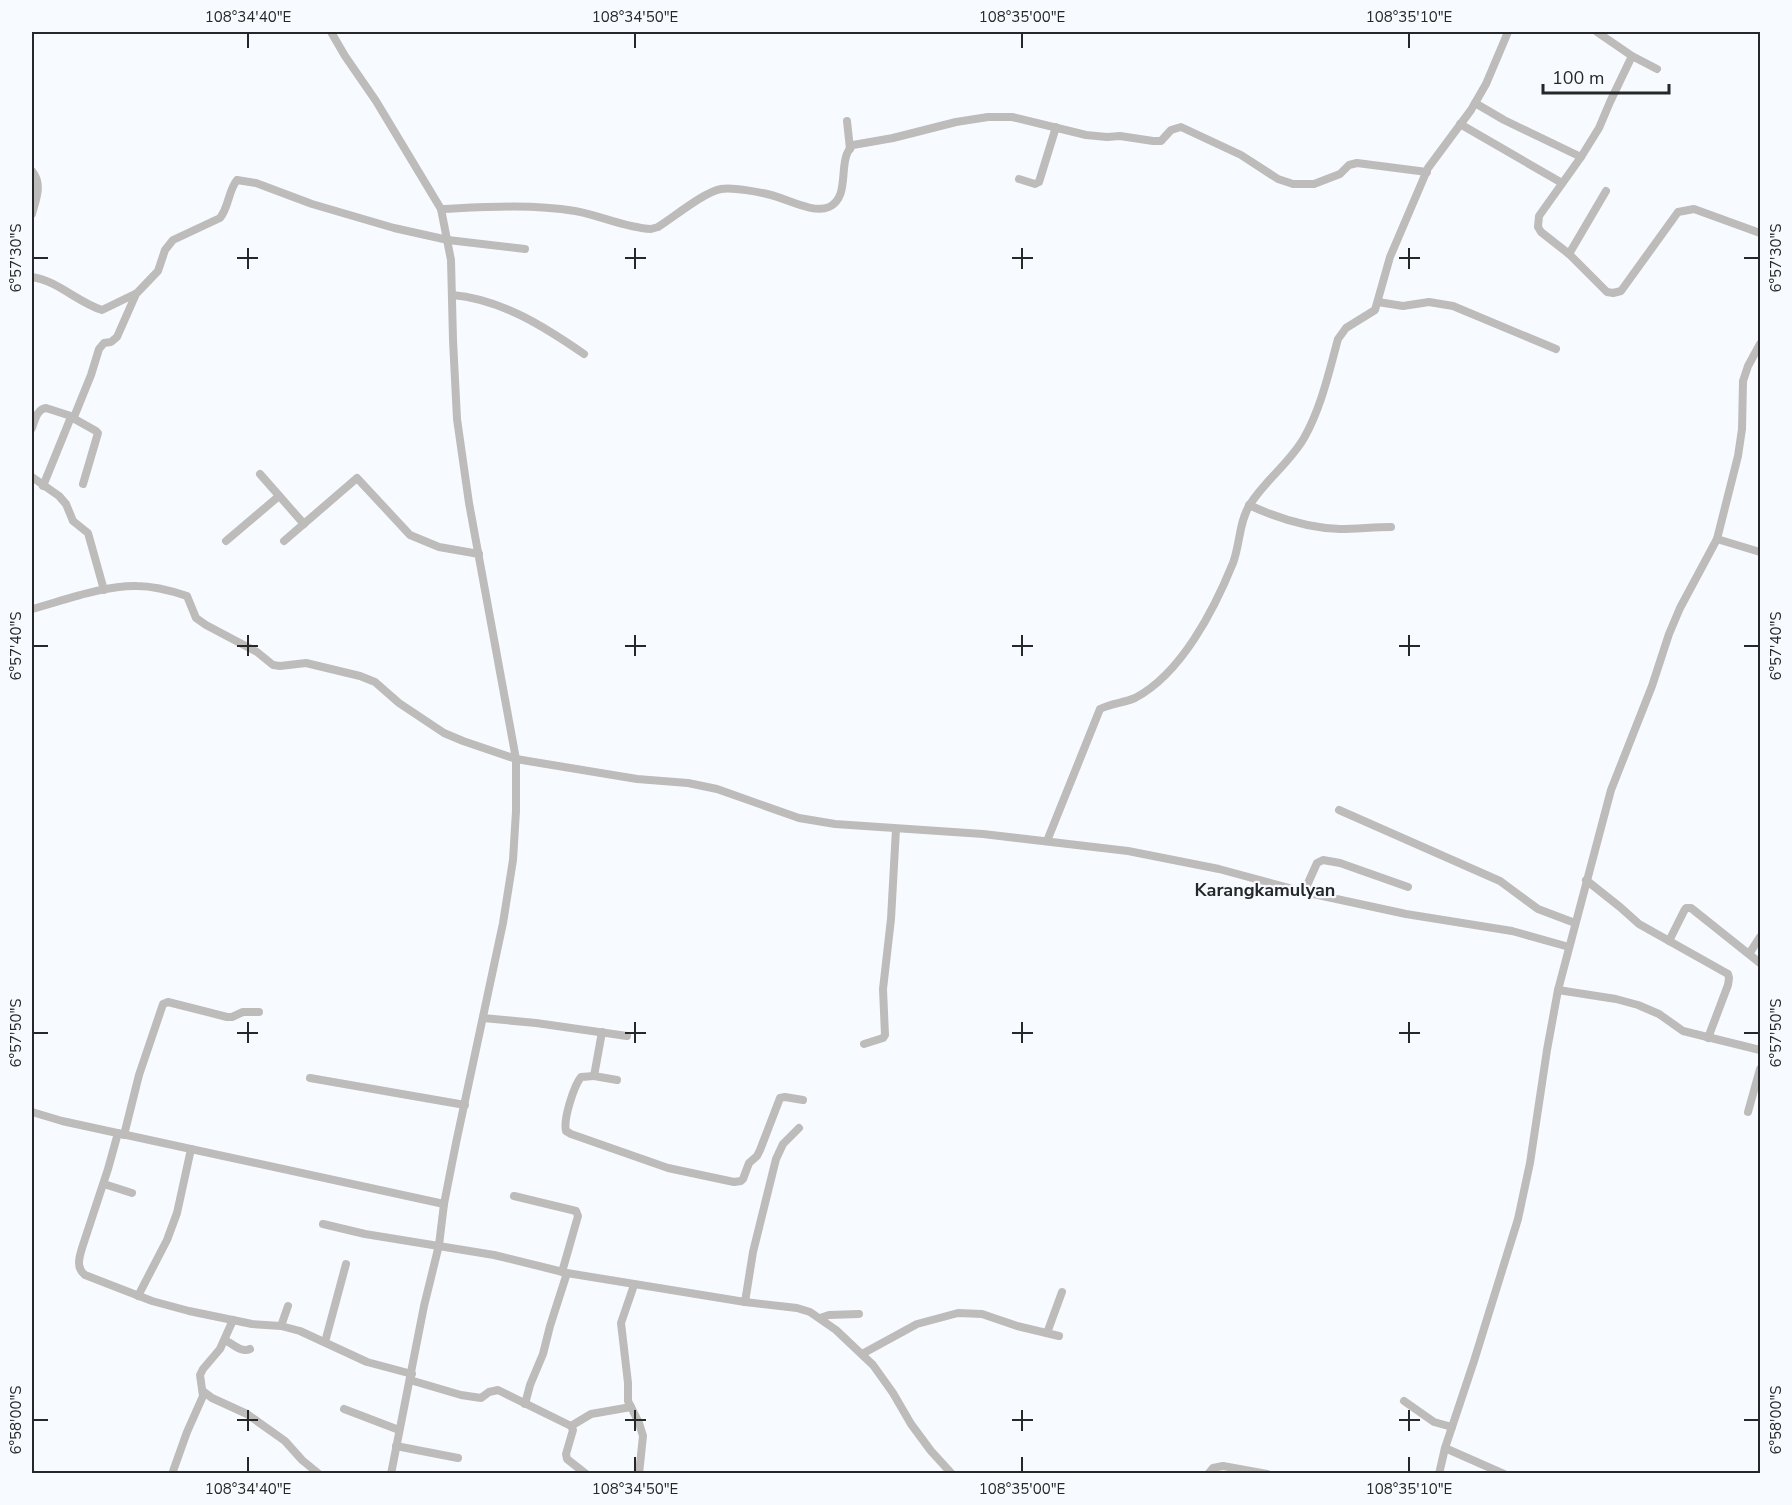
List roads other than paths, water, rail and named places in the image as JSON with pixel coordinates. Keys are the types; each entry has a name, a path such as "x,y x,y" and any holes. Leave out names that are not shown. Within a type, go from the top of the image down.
{"street":[{"path":"331,32 441,209 451,260 457,419 469,503 516,759 513,860 503,923 391,1473"},
{"path":"1047,841 1100,709 1136,697 1172,669 1193,641 1233,562 1241,525 1250,505 1259,491 1278,472 1304,439 1325,388 1338,339 1342,333 1375,310 1390,257 1427,172 1486,84 1508,32"},
{"path":"1597,32 1632,56 1657,69"},
{"path":"1632,56 1599,128 1539,216 1541,232 1569,254 1607,292 1617,293 1621,291 1678,212 1694,209 1761,233"},
{"path":"1475,103 1504,120 1581,157"},
{"path":"850,149 858,144 893,138 956,122 988,117 1012,117 1086,135 1120,136 1153,141 1161,141 1174,128 1181,127 1241,155 1278,179 1293,184 1314,184 1340,174 1349,165 1357,163 1427,172"},
{"path":"441,209 505,206 545,208 576,212 651,229 658,227 698,200 721,189 771,195 817,209 827,208 835,203 841,191 846,159 850,149 847,121"},
{"path":"1460,124 1562,183"},
{"path":"1019,178 1035,184 1039,182 1056,128"},
{"path":"32,171 37,179 38,191 32,214"},
{"path":"43,486 71,417 76,414 99,349 104,343 111,342 117,337 136,294 158,271 165,249 170,242 223,215 233,185 237,180 256,183 361,219 448,240 525,249"},
{"path":"1569,254 1606,191"},
{"path":"32,277 54,284 102,310 136,294"},
{"path":"452,295 466,296 512,312 545,327 584,354"},
{"path":"1378,302 1403,306 1429,302 1453,306 1556,349"},
{"path":"1438,1473 1518,1219 1530,1163 1558,990 1611,790 1652,686 1669,634 1680,608 1717,539 1738,456 1742,429 1743,381 1748,366 1761,344"},
{"path":"32,428 39,410 46,408 71,417 96,431 98,434 83,484"},
{"path":"260,474 304,524"},
{"path":"32,477 63,500 73,521 88,533 104,590"},
{"path":"284,541 357,478 410,535 440,547 479,554"},
{"path":"226,541 279,496"},
{"path":"1250,505 1290,520 1338,529 1391,527"},
{"path":"1717,539 1761,552"},
{"path":"32,609 104,590 135,586 157,588 185,596 196,618 258,652 273,665 306,663 360,676 375,682 399,703 444,733 516,759 637,779 687,783 717,789 799,818 834,824 983,834 1128,850 1219,869 1304,892 1406,914 1512,932 1569,947"},
{"path":"1339,810 1495,878 1539,909 1575,924"},
{"path":"864,1044 883,1038 885,1035 883,989 891,920 896,829"},
{"path":"1304,892 1317,863 1323,860 1340,863 1408,887"},
{"path":"1586,880 1639,924 1729,976 1728,985 1708,1038"},
{"path":"1669,941 1684,911 1686,908 1691,908 1761,963"},
{"path":"1749,954 1761,937"},
{"path":"1558,990 1616,999 1638,1005 1659,1014 1683,1031 1761,1050"},
{"path":"260,1012 243,1012 227,1017 168,1002 163,1004 81,1248 80,1269 85,1275 138,1296 189,1311 300,1331 368,1362 462,1395 481,1398 489,1392 498,1390 571,1426 573,1430 566,1454 567,1459 586,1473"},
{"path":"483,1018 627,1036"},
{"path":"594,1076 602,1032"},
{"path":"1748,1112 1761,1069"},
{"path":"617,1080 594,1076 581,1077 565,1120 566,1131 624,1154 668,1168 734,1182 743,1179 749,1163 757,1156 780,1098 803,1100"},
{"path":"310,1078 465,1105"},
{"path":"32,1112 62,1121 444,1204"},
{"path":"745,1302 748,1275 772,1169 783,1144 799,1128"},
{"path":"138,1296 167,1240 177,1213 191,1149"},
{"path":"104,1184 132,1193"},
{"path":"514,1196 574,1210 578,1216 543,1354 525,1404"},
{"path":"323,1224 365,1234 494,1255 564,1272 634,1285 797,1308 810,1312 836,1330 873,1365 917,1433 952,1473"},
{"path":"325,1342 346,1264"},
{"path":"634,1285 621,1323 628,1401 643,1436 639,1473"},
{"path":"1047,1333 1062,1292"},
{"path":"281,1326 288,1306"},
{"path":"862,1354 917,1324 958,1313 982,1314 1017,1326 1059,1336"},
{"path":"820,1318 835,1314 859,1314"},
{"path":"233,1320 220,1349 200,1375 204,1392 247,1414 285,1441 302,1460 319,1473"},
{"path":"225,1340 245,1351 250,1349"},
{"path":"172,1473 204,1392"},
{"path":"1404,1401 1434,1422 1452,1427"},
{"path":"571,1426 591,1414 631,1407"},
{"path":"344,1410 399,1430"},
{"path":"396,1446 458,1458"},
{"path":"1445,1448 1503,1473"},
{"path":"1208,1473 1213,1468 1223,1466 1267,1473"}],"district":[{"name":"Karangkamulyan","path":"1265,890"}]}
